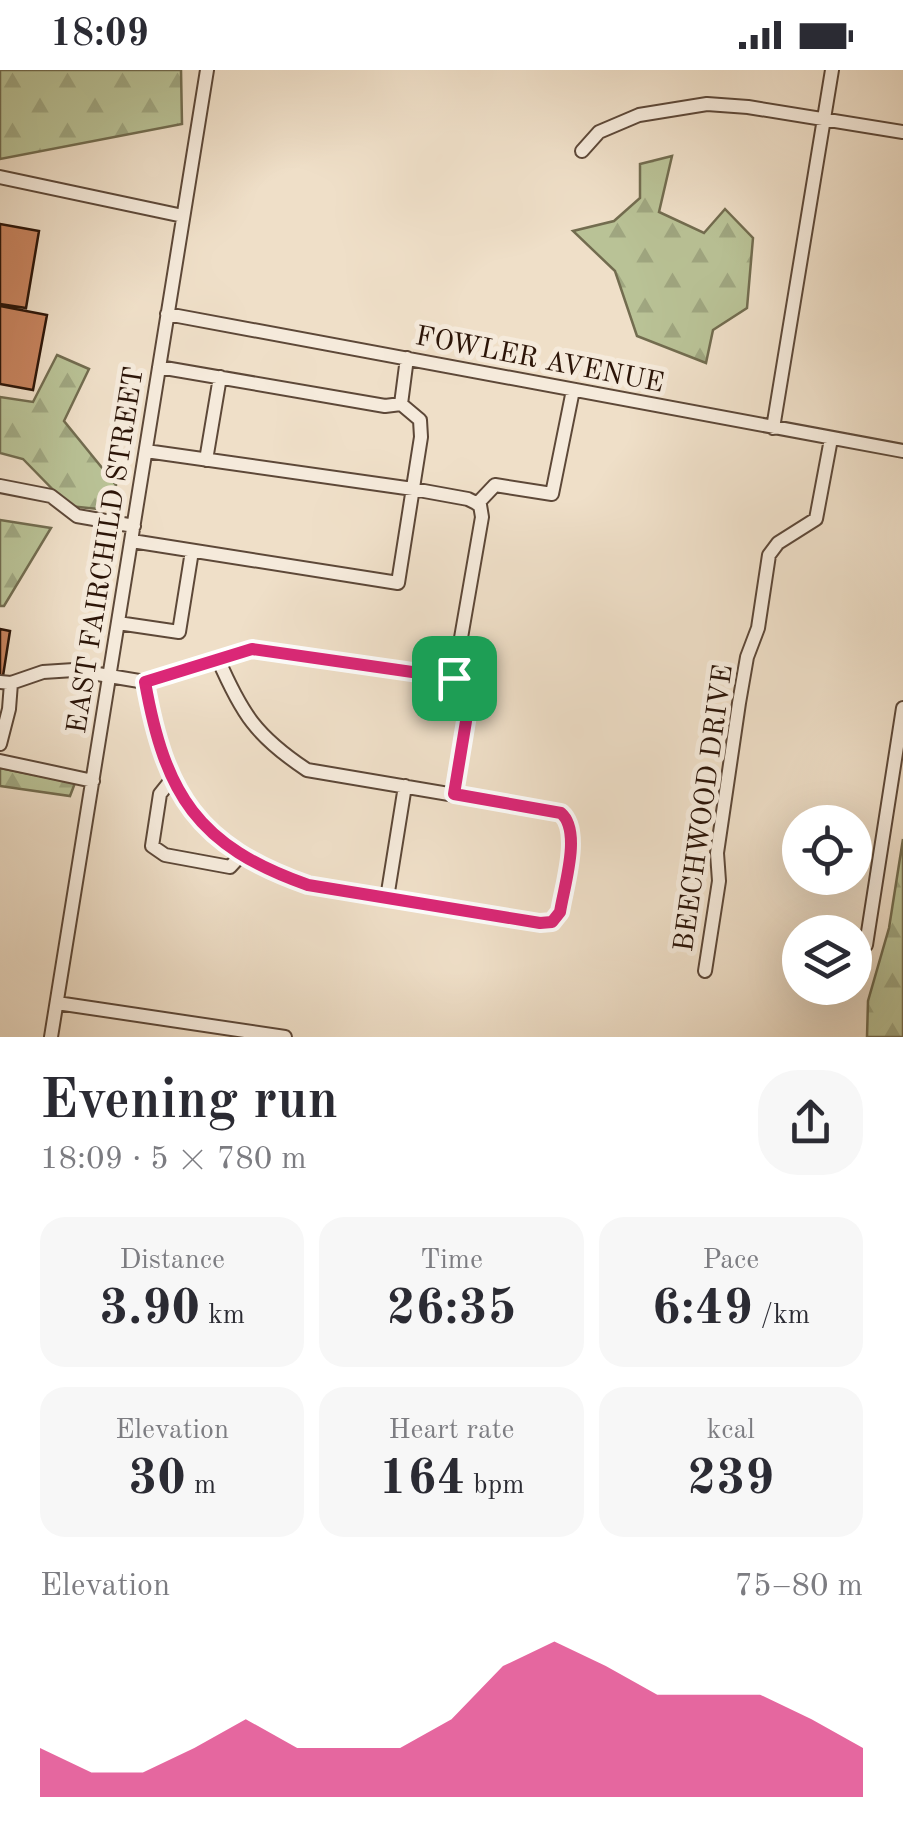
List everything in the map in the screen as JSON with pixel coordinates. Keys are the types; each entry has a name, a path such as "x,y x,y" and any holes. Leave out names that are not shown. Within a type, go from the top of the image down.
{"street":[{"name":"EAST FAIRCHILD STREET","path":"51,1037 207,70"},
{"path":"772,428 832,70"},
{"path":"582,151 598,132 639,115 707,104 903,132"},
{"path":"0,177 183,216"},
{"name":"FOWLER AVENUE","path":"168,314 902,451"},
{"path":"400,404 408,358"},
{"path":"132,540 398,583 414,489 420,420 400,404 385,406 159,367"},
{"path":"206,460 220,377"},
{"path":"478,504 495,485 552,494 573,390"},
{"path":"902,451 903,434"},
{"name":"BEECHWOOD DRIVE","path":"705,971 720,880 716,853 738,703 747,657 758,628 769,555 778,543 816,518 831,439"},
{"path":"146,451 414,489 478,504 482,517 454,678"},
{"path":"0,486 52,496 70,514 134,526"},
{"path":"118,623 178,632 192,550"},
{"path":"0,744 9,709 5,682 43,672 74,670 145,682 252,649 454,678 470,697 454,794"},
{"path":"145,682 159,748 177,792 203,826 276,874 308,885 540,923 552,922 560,912 573,833 569,820 561,813 308,770 255,728 237,703 218,658"},
{"path":"871,915 903,708"},
{"path":"0,760 93,781"},
{"path":"172,779 160,794 152,846 165,855 230,867 242,855"},
{"path":"387,898 405,786"},
{"path":"56,1003 285,1037"}],"green space":[{"path":"0,70 181,70 182,124 0,159"},
{"path":"672,156 659,212 704,233 725,209 753,238 747,308 713,330 706,363 637,336 615,271 573,231 614,221 640,198 640,164"},
{"path":"57,355 89,369 64,421 116,485 98,509 69,506 23,459 0,453 0,397 33,402"},
{"path":"0,520 51,528 4,606 0,606"},
{"path":"0,768 75,783 70,796 0,786"},
{"path":"903,839 903,1037 867,1037 868,1005 872,1005 872,987 889,928"}],"building":[{"path":"0,224 39,231 26,308 0,304"},
{"path":"0,306 47,315 33,390 0,384"},
{"path":"0,629 10,631 3,676 0,676"}],"route":[{"path":"252,649 454,678 470,697 454,794 561,813 569,820 573,833 560,912 552,922 308,885 276,874 238,853 203,826 177,792 159,748 145,682 252,649"}]}
